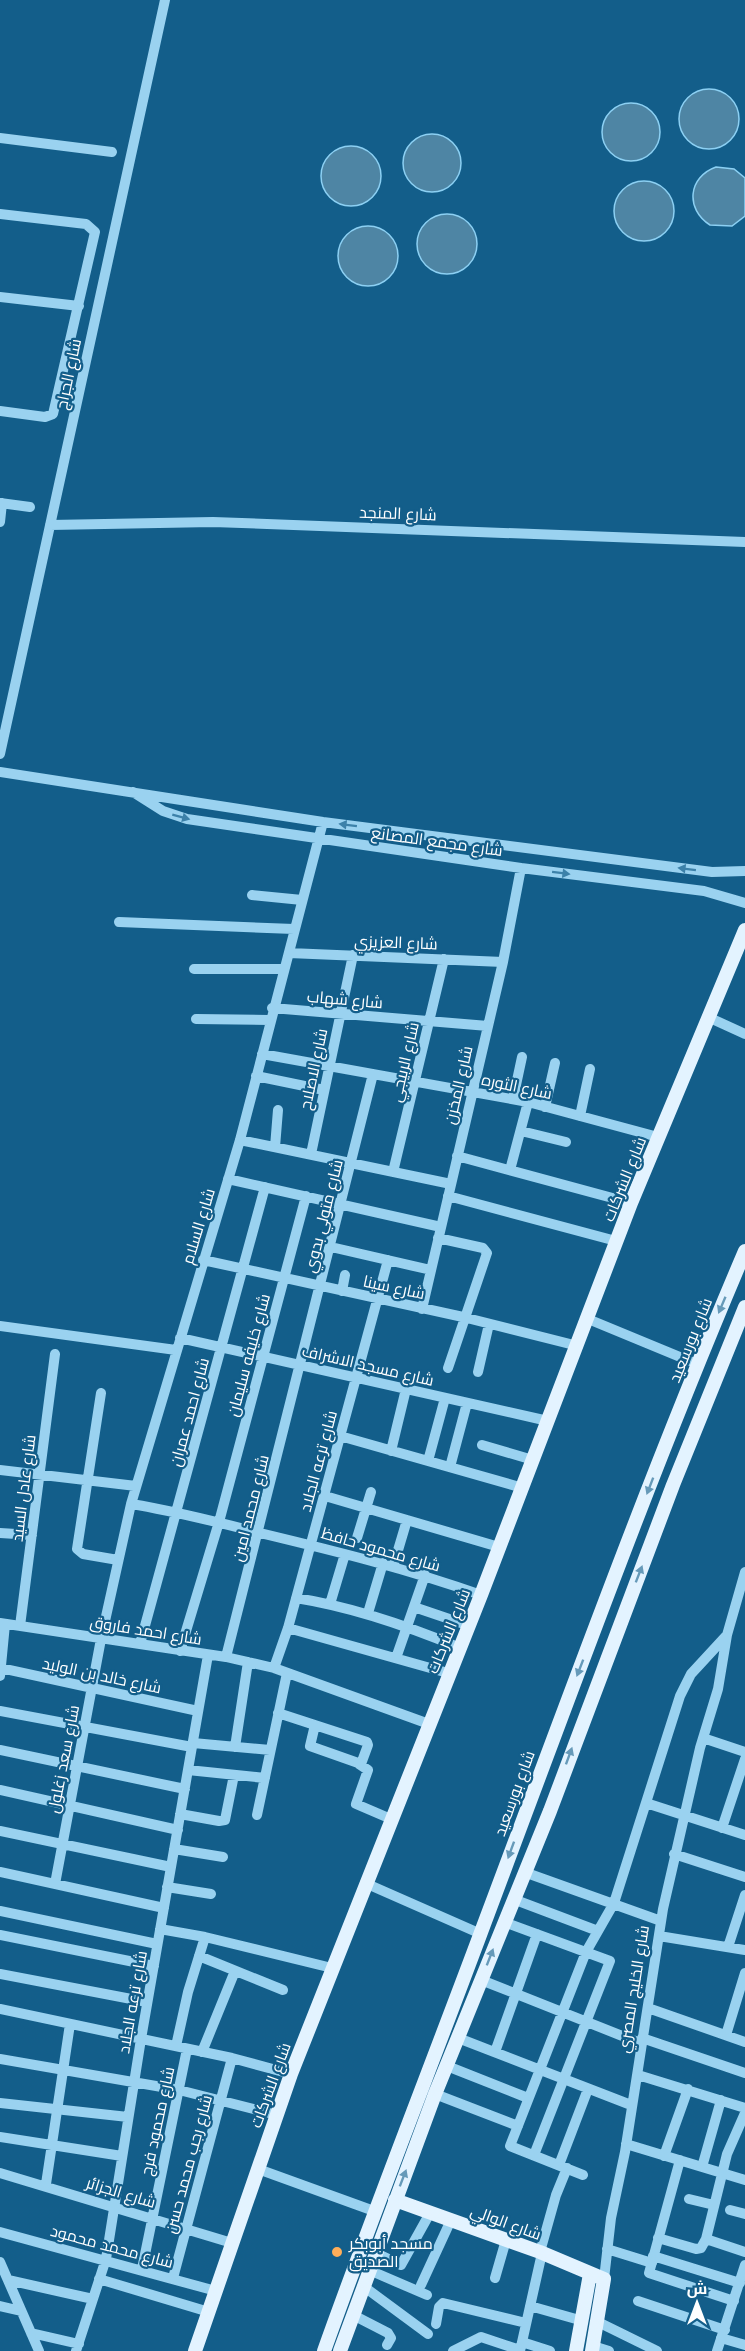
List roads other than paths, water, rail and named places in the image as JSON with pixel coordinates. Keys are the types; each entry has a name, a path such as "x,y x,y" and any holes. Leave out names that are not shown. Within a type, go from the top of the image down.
{"main road":[{"name":"شارع الشركات","path":"195,2351 276,2115 332,1968 534,1460 616,1241 745,930"},
{"name":"شارع بورسعيد","path":"324,2351 374,2211 481,1934 536,1780 697,1364 745,1251"},
{"path":"340,2351 435,2094 550,1811 673,1485 745,1307"},
{"path":"536,1780 550,1785 560,1783"},
{"path":"526,1808 541,1806 550,1811"},
{"name":"شارع الوالي","path":"395,2200 541,2253 604,2280"},
{"path":"576,2351 590,2274"},
{"name":"شارع الخليج المصري","path":"593,2348 604,2280"}],"street":[{"name":"شارع الجراج","path":"0,754 165,0"},
{"path":"0,138 112,152"},
{"path":"0,214 86,224 93,228 95,237 53,414 45,417 0,411"},
{"path":"0,297 79,306"},
{"path":"0,522 1,503 30,507"},
{"name":"شارع المنجد","path":"50,525 213,522 745,543"},
{"name":"شارع مجمع المصانع","path":"0,772 130,790 322,822 712,872 745,871"},
{"name":"شارع مجمع المصانع","path":"130,790 163,811 187,819 521,868 704,891 745,903"},
{"name":"شارع السلام","path":"101,1639 131,1504 240,1140 272,1008 289,953 322,822"},
{"name":"شارع المخزن","path":"422,1309 503,962 521,868"},
{"path":"252,895 302,900"},
{"path":"119,922 294,928"},
{"name":"شارع العزيزي","path":"289,953 503,962"},
{"name":"شارع الاصلاح","path":"311,1154 353,955"},
{"name":"شارع الربيجي","path":"393,1172 444,959"},
{"path":"194,969 284,969"},
{"name":"شارع شهاب","path":"272,1008 488,1026"},
{"path":"710,1018 745,1034"},
{"path":"196,1019 269,1020"},
{"name":"شارع الثوره","path":"262,1054 528,1102 658,1137"},
{"path":"513,1099 522,1057"},
{"path":"545,1107 555,1063"},
{"path":"580,1116 590,1069"},
{"name":"شارع متولي بدوي","path":"302,1366 373,1074"},
{"path":"256,1076 324,1090"},
{"path":"510,1170 528,1102"},
{"path":"275,1147 278,1110"},
{"path":"521,1131 566,1143"},
{"path":"240,1140 451,1184"},
{"path":"457,1156 632,1203"},
{"path":"228,1179 341,1204 440,1233 486,1250 486,1258 463,1317 447,1368"},
{"name":"شارع احمد عمران","path":"140,1644 265,1187"},
{"path":"448,1196 616,1241"},
{"name":"شارع خليفه سليمان","path":"180,1651 219,1522 306,1197"},
{"path":"331,1247 431,1270"},
{"name":"شارع سينا","path":"204,1260 463,1317 578,1346"},
{"name":"شارع ترعه الجلاد","path":"274,1668 288,1628 325,1496 388,1260"},
{"path":"342,1291 345,1275"},
{"path":"588,1319 697,1364"},
{"path":"478,1372 489,1324"},
{"path":"0,1326 177,1350"},
{"name":"شارع مسجد الاشراف","path":"180,1338 549,1421"},
{"name":"شارع عادل السيد","path":"20,1626 55,1354"},
{"name":"شارع محمد امين","path":"226,1657 302,1366"},
{"path":"391,1451 406,1389"},
{"path":"101,1393 77,1549 83,1554 118,1560"},
{"path":"428,1461 444,1398"},
{"path":"450,1467 467,1403"},
{"path":"340,1436 523,1488"},
{"path":"482,1445 534,1460"},
{"path":"0,1470 136,1486"},
{"path":"357,1538 371,1492"},
{"path":"325,1496 499,1547"},
{"name":"شارع محمود حافظ","path":"131,1504 177,1511 311,1544 425,1575 481,1595"},
{"path":"368,1613 406,1520"},
{"path":"0,1533 32,1535"},
{"path":"330,1604 345,1554"},
{"path":"396,1658 425,1575"},
{"name":"شارع الخليج المصري","path":"604,2280 615,2193 626,2144 638,2075 641,2040 674,1854 703,1738 718,1689 727,1635 745,1575"},
{"path":"296,1598 368,1613 458,1647"},
{"path":"414,1607 467,1625"},
{"path":"0,1676 2,1624"},
{"name":"شارع احمد فاروق","path":"2,1624 226,1657 274,1668 429,1725"},
{"path":"288,1628 448,1673"},
{"name":"شارع الخليج المصري","path":"534,2155 510,2146 586,1952 614,1903 680,1696 691,1674 727,1635"},
{"name":"شارع سعد زغلول","path":"55,1884 101,1639"},
{"name":"شارع ترعه الجلاد","path":"78,2348 106,2259 147,2002 208,1655"},
{"path":"235,1747 248,1662"},
{"name":"شارع خالد بن الوليد","path":"0,1669 198,1711"},
{"path":"257,1815 287,1672"},
{"path":"0,1711 84,1729 193,1745 270,1750"},
{"path":"278,1713 368,1743 359,1764"},
{"path":"315,1725 310,1746 359,1764 368,1770 356,1804 391,1820"},
{"path":"703,1738 745,1752"},
{"path":"0,1750 185,1789"},
{"path":"722,1828 745,1759"},
{"path":"188,1770 265,1779"},
{"path":"180,1814 225,1820 234,1775"},
{"path":"0,1790 178,1830"},
{"path":"646,1803 745,1835"},
{"path":"0,1831 171,1867"},
{"path":"174,1849 223,1857"},
{"path":"674,1854 745,1877"},
{"path":"0,1872 164,1908"},
{"path":"524,1872 661,1921"},
{"path":"365,1884 481,1934"},
{"path":"167,1887 211,1894"},
{"path":"728,1947 745,1895"},
{"path":"513,1899 598,1931"},
{"path":"0,1911 157,1944"},
{"path":"504,1922 610,1960 534,2155 583,2175"},
{"path":"160,1929 205,1937 332,1968"},
{"path":"495,2052 537,1934"},
{"path":"0,1935 154,1966"},
{"path":"659,1936 745,1950"},
{"path":"176,2046 205,1937"},
{"path":"199,1956 283,1990"},
{"path":"202,2052 235,1971"},
{"path":"0,1974 147,2002"},
{"path":"726,2035 740,2009 745,1976"},
{"path":"481,1980 586,2021 745,2073"},
{"path":"648,2008 745,2042"},
{"path":"0,2009 232,2058 291,2074"},
{"path":"46,2184 70,2024"},
{"path":"458,2038 631,2105"},
{"name":"شارع محمود فرج","path":"142,2269 187,2049"},
{"name":"شارع رجب محمد حسن","path":"173,2278 232,2058"},
{"path":"0,2059 178,2090 276,2115"},
{"path":"447,2066 528,2098"},
{"path":"638,2075 745,2108"},
{"path":"520,2348 553,2204 588,2089"},
{"path":"664,2156 688,2089"},
{"path":"435,2094 518,2126"},
{"path":"702,2167 721,2100"},
{"path":"0,2103 128,2117"},
{"path":"658,2238 696,2249 701,2248 706,2239 721,2173 734,2134 745,2113"},
{"path":"714,2126 745,2139"},
{"path":"0,2137 122,2156"},
{"path":"626,2144 745,2180"},
{"path":"651,2264 680,2160"},
{"path":"258,2169 374,2211"},
{"name":"شارع الجزائر","path":"0,2173 46,2184 232,2243"},
{"path":"689,2199 714,2205"},
{"path":"730,2210 745,2214"},
{"path":"376,2253 401,2265 430,2213"},
{"path":"421,2284 451,2220"},
{"name":"شارع محمد محمود","path":"0,2232 106,2259 216,2291"},
{"path":"706,2239 745,2252"},
{"path":"495,2278 506,2240"},
{"path":"607,2249 651,2264 738,2301"},
{"path":"0,2262 39,2351"},
{"path":"651,2264 740,2283"},
{"path":"717,2351 738,2301 745,2265"},
{"path":"369,2270 427,2295"},
{"path":"99,2279 208,2312"},
{"path":"8,2280 93,2299"},
{"path":"363,2286 428,2334"},
{"path":"638,2301 723,2334 745,2345"},
{"path":"436,2324 439,2307 443,2303 526,2323"},
{"path":"0,2306 21,2311"},
{"path":"530,2306 583,2321"},
{"path":"353,2315 388,2333 391,2338 387,2345"},
{"path":"598,2322 657,2351"},
{"path":"31,2333 78,2348"},
{"path":"453,2351 467,2347 481,2337 520,2348 550,2351"},
{"path":"593,2348 609,2351"}],"water":[{"path":"709,89 726,94 734,102 739,119 734,136 726,144 709,149 692,144 684,136 679,119 684,102 692,94"},
{"path":"631,103 642,105 655,116 660,132 658,143 647,156 631,161 620,159 607,148 602,132 604,121 615,108"},
{"path":"432,134 448,139 456,147 461,163 456,179 448,187 432,192 416,187 408,179 403,163 408,147 416,139"},
{"path":"351,146 372,155 381,176 372,197 351,206 330,197 321,176 330,155"},
{"path":"716,167 734,169 745,178 745,216 732,226 710,225 696,211 693,194 695,186 700,178"},
{"path":"638,181 650,181 661,186 669,194 674,211 672,223 661,236 650,241 638,241 627,236 619,228 614,217 614,205 619,194 627,186"},
{"path":"447,214 464,219 472,227 477,244 472,261 464,269 447,274 430,269 422,261 417,244 422,227 430,219"},
{"path":"362,226 374,226 390,234 396,244 398,256 396,268 390,278 374,286 362,286 346,278 338,262 338,250 346,234"}],"place":[{"name":"مسجد أبوبكر الصديق","path":"337,2252"}]}
